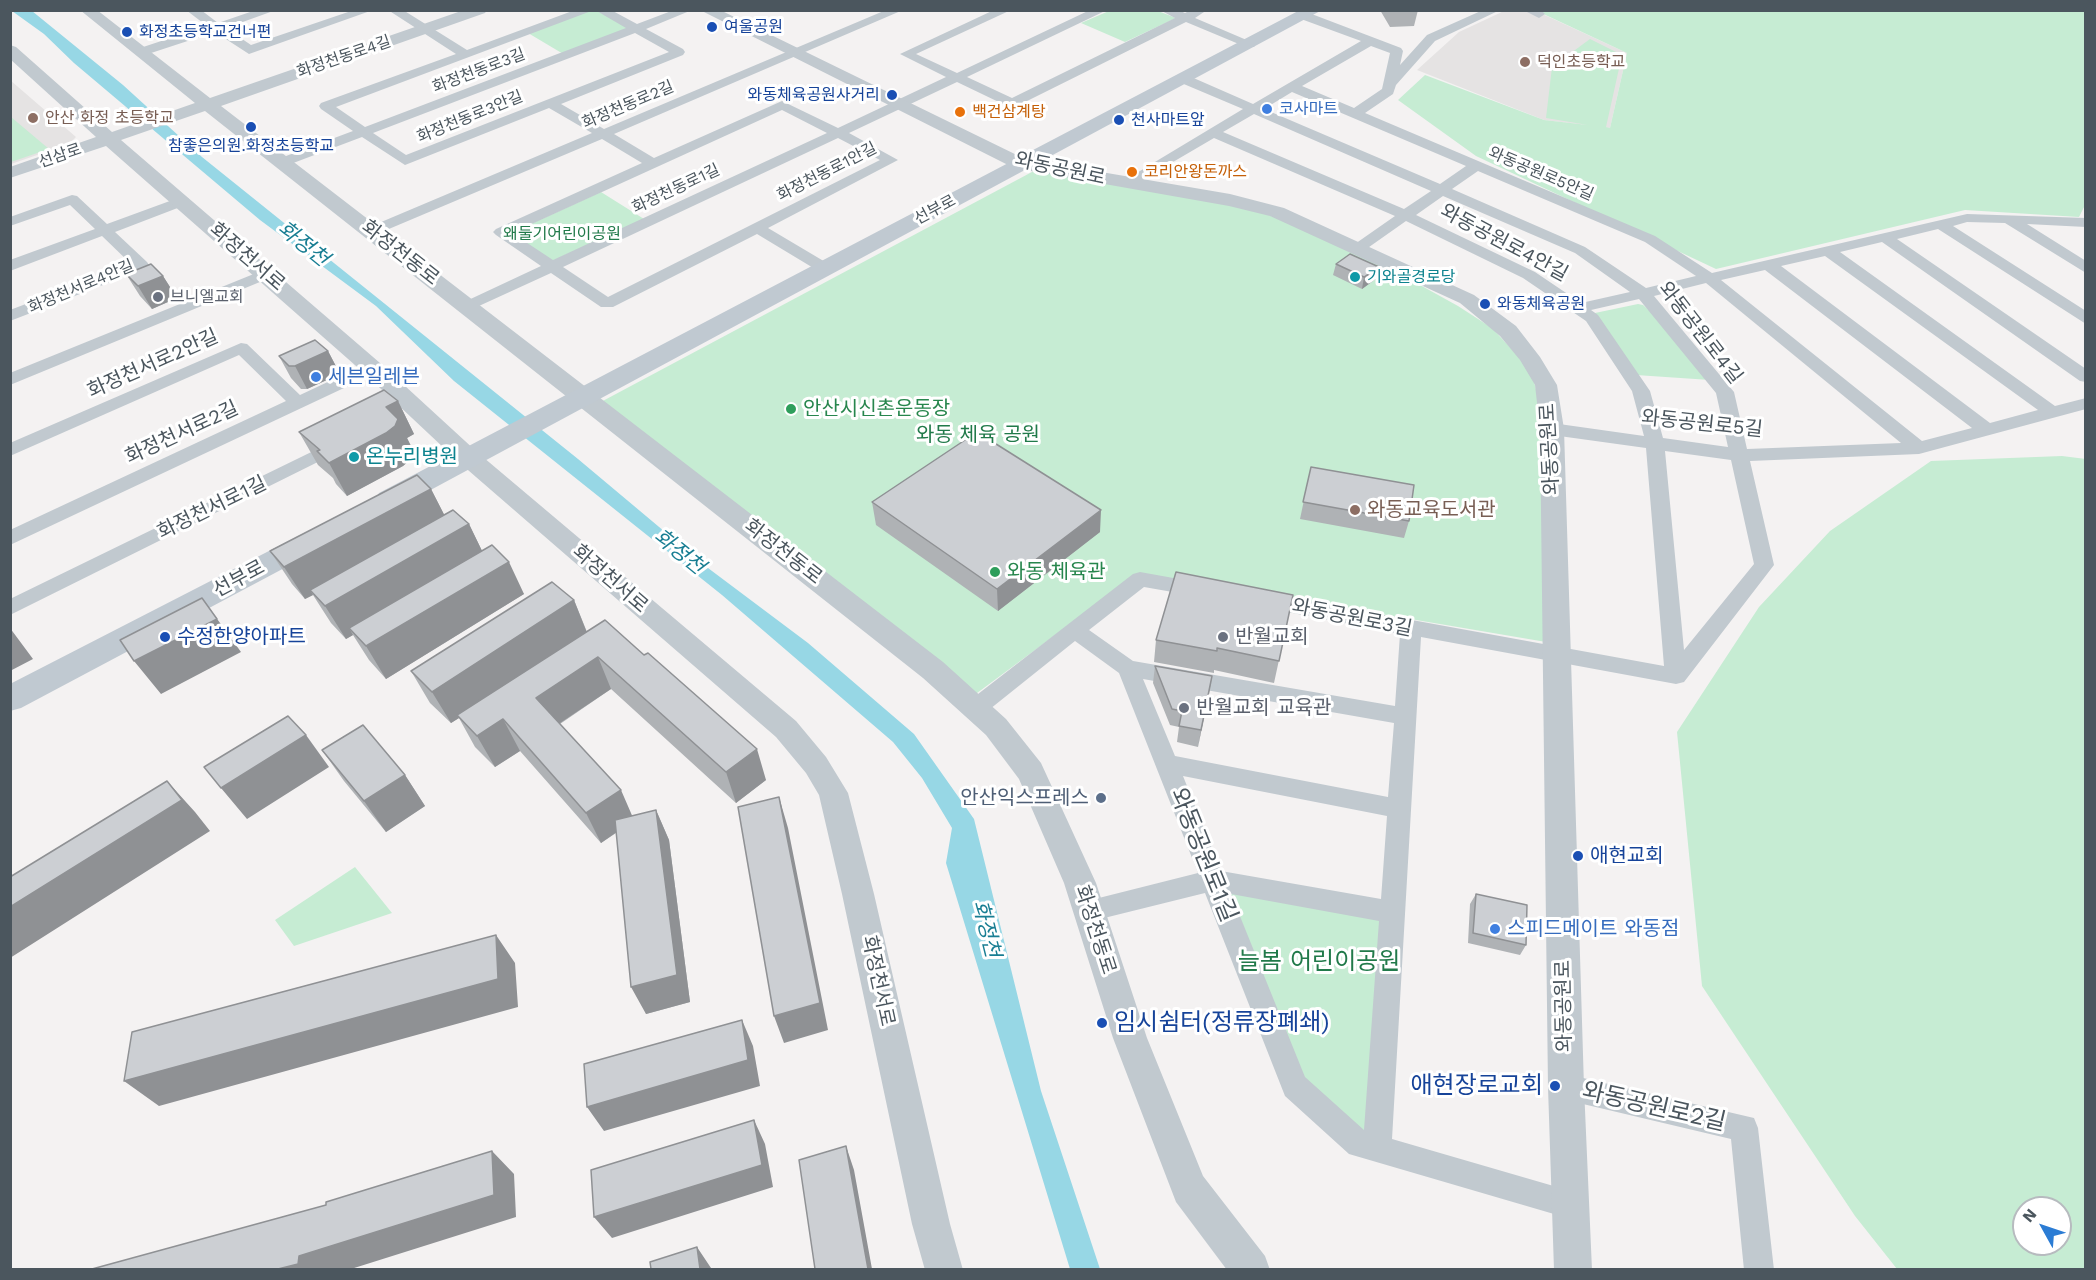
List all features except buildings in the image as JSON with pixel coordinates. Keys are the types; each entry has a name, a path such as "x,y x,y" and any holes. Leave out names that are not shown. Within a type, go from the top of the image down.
{"main road":[{"name":"선부로","path":"469,458 1020,164 1310,13"},
{"path":"363,514 469,458"},
{"name":"선부로","path":"10,699 332,530"}],"street":[{"name":"화정천동로","path":"87,10 933,670 977,707 996,727 1032,772 1080,883 1130,1038 1189,1190 1251,1269"},
{"path":"192,10 249,50 367,10"},
{"path":"141,52 270,10"},
{"path":"394,10 467,55"},
{"name":"화정천동로4길","path":"135,130 480,10"},
{"name":"화정천동로3안길","path":"588,10 326,106 405,161 679,52 601,10"},
{"name":"화정천동로3길","path":"283,162 686,10"},
{"name":"와동공원로","path":"707,10 1020,164 1230,200 1277,212 1467,299 1508,331 1529,357 1546,385 1552,429 1555,656 1573,1269"},
{"path":"1005,10 906,54 1012,103 1201,10"},
{"name":"화정천동로1길","path":"468,306 1101,10"},
{"path":"1166,10 1250,44"},
{"path":"1390,85 1431,38 1494,10"},
{"name":"화정천동로2길","path":"372,231 896,11"},
{"path":"1310,13 1397,51 1388,91 1354,114"},
{"path":"1127,183 1372,40"},
{"name":"화정천서로","path":"11,51 372,368 402,413 469,458 786,729 816,765 833,793 858,894 931,1224 944,1269"},
{"name":"와동공원로4길","path":"1184,79 1580,250 1643,293 1725,392 1764,565 1676,676"},
{"name":"와동공원로5안길","path":"1292,87 1650,239 1709,278"},
{"path":"550,103 653,163"},
{"name":"화정천동로1안길","path":"782,105 838,133 891,160 607,304 501,232 782,105"},
{"name":"선삼로","path":"10,172 135,130"},
{"name":"와동공원로4안길","path":"1213,133 1405,215 1529,275 1592,318 1641,391 1655,443 1676,676"},
{"path":"1357,249 1476,166"},
{"name":"화정천서로4안길","path":"10,222 72,199 141,265 10,316"},
{"path":"10,266 183,201"},
{"path":"1580,308 1967,218 2085,224"},
{"path":"2008,219 2085,268"},
{"path":"1940,224 2085,319"},
{"path":"757,228 826,268"},
{"path":"1884,237 2085,377"},
{"path":"1827,250 2052,412"},
{"path":"1768,264 1987,430"},
{"path":"10,380 266,274"},
{"path":"1709,278 1920,448"},
{"name":"화정천서로2안길","path":"12,446 241,348 298,403"},
{"name":"화정천서로2길","path":"10,538 372,368"},
{"name":"와동공원로5길","path":"1552,429 1739,455 1920,448 2085,403"},
{"name":"화정천서로1길","path":"10,608 349,439"},
{"path":"977,707 1140,579 1222,594"},
{"name":"와동공원로3길","path":"1246,598 1555,656"},
{"path":"1377,1149 1411,629"},
{"path":"1074,630 1128,668 1405,716"},
{"path":"1555,656 1676,676"},
{"name":"와동공원로1길","path":"1128,668 1295,1086 1359,1144 1571,1204"},
{"path":"1167,764 1399,808"},
{"path":"1088,912 1213,880 1392,912"},
{"name":"와동공원로2길","path":"1566,1087 1744,1128 1759,1269"}],"shaded area":[{"name":"덕인초등학교","path":"1504,11 1536,11 1627,53 1610,128 1544,120 1417,70 1459,32"},
{"name":"안산 화정 초등학교","path":"10,80 76,137 69,144 11,164"}],"green space":[{"path":"591,10 632,29 565,55 528,33"},
{"path":"1109,11 1158,11 1176,18 1125,42 1081,23"},
{"path":"1537,11 2085,11 2085,205 2079,217 1965,210 1716,269 1476,156 1398,100 1425,75 1544,120 1588,125 1546,118 1552,67 1590,39 1622,55 1606,127 1610,128 1627,53"},
{"path":"11,117 49,149 11,162"},
{"name":"와동 체육 공원","path":"1045,165 1258,211 1303,228 1420,285 1492,328 1531,370 1541,409 1552,643 1139,573 973,696 599,403"},
{"name":"왜둘기어린이공원","path":"601,192 644,219 552,261 511,235 513,232"},
{"path":"1638,304 1643,305 1691,347 1710,380 1636,375 1593,315"},
{"path":"2062,456 2086,459 2085,1269 1897,1269 1855,1216 1702,986 1677,732 1759,607 1830,531 1931,461"},
{"path":"355,867 392,913 294,946 275,920"},
{"name":"늘봄 어린이공원","path":"1228,887 1381,911 1369,1142 1304,1082"}],"water":[{"name":"화정천","path":"12,11 32,11 123,85 202,157 578,459 708,568 808,643 914,734 974,819 1041,1091 1100,1269 1070,1269 946,863 952,828 922,778 893,742 722,595 454,381 376,306 260,220 74,63 44,34"}],"place":[{"name":"여울공원","path":"712,27"},
{"name":"화정초등학교건너편","path":"127,32"},
{"name":"덕인초등학교","path":"1525,62"},
{"name":"와동체육공원사거리","path":"892,95"},
{"name":"코사마트","path":"1267,109"},
{"name":"백건삼계탕","path":"960,112"},
{"name":"안산 화정 초등학교","path":"33,118"},
{"name":"천사마트앞","path":"1119,120"},
{"name":"참좋은의원.화정초등학교","path":"251,127"},
{"name":"코리안왕돈까스","path":"1132,172"},
{"name":"기와골경로당","path":"1355,277"},
{"name":"브니엘교회","path":"158,297"},
{"name":"와동체육공원","path":"1485,304"},
{"name":"세븐일레븐","path":"316,377"},
{"name":"안산시신촌운동장","path":"791,409"},
{"name":"온누리병원","path":"354,457"},
{"name":"와동교육도서관","path":"1355,510"},
{"name":"와동 체육관","path":"995,572"},
{"name":"수정한양아파트","path":"165,637"},
{"name":"반월교회","path":"1223,637"},
{"name":"반월교회 교육관","path":"1184,708"},
{"name":"안산익스프레스","path":"1101,798"},
{"name":"애현교회","path":"1578,856"},
{"name":"스피드메이트 와동점","path":"1495,929"},
{"name":"임시쉼터(정류장폐쇄)","path":"1102,1023"},
{"name":"애현장로교회","path":"1555,1086"}]}
